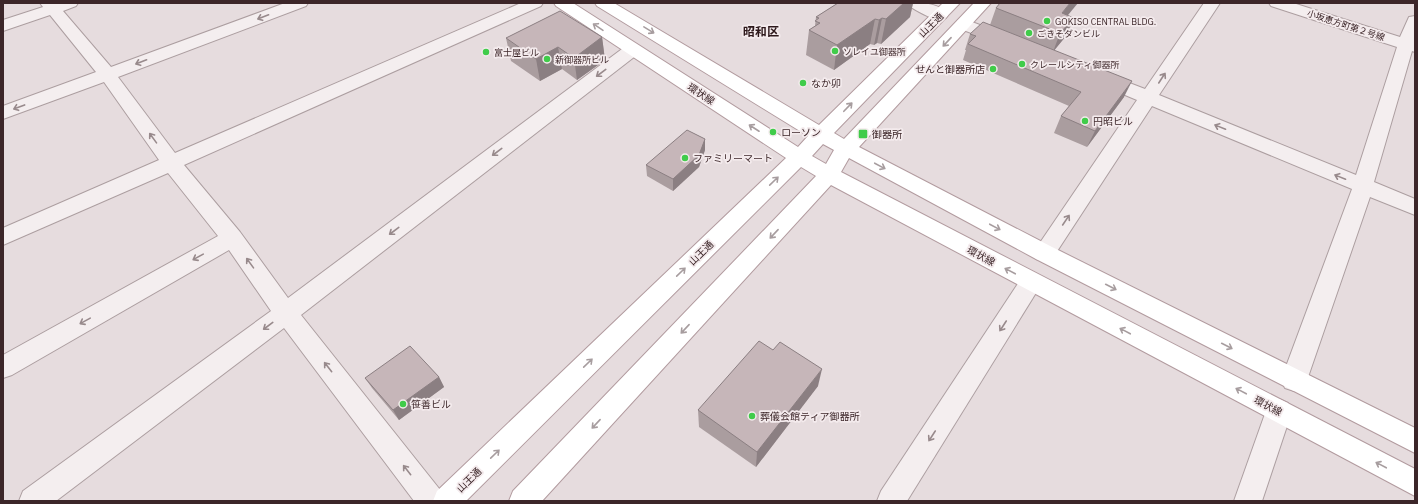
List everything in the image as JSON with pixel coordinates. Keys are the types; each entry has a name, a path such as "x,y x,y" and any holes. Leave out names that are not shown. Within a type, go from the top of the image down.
{"main road":[{"name":"環状線","path":"562,3 632,50 829,175 1415,483"},
{"path":"603,3 821,135 1044,253 1415,441"},
{"path":"523,501 829,175 846,148 983,3"},
{"name":"山王通","path":"447,501 799,157 946,9"}],"street":[{"path":"3,113 300,3"},
{"path":"3,237 535,3"},
{"path":"915,3 946,9"},
{"path":"1044,253 1212,3"},
{"name":"小坂恵方町第２号線","path":"1277,3 1411,46"},
{"path":"3,26 57,5 171,163 232,238 286,313 431,501"},
{"path":"1294,380 1411,46 1415,21"},
{"path":"964,24 1020,47"},
{"path":"33,501 286,313 632,50"},
{"path":"1084,72 1415,207"},
{"path":"3,367 232,238"},
{"path":"890,501 1031,282"},
{"path":"1248,501 1279,411"}],"building":[{"path":"838,3 904,3 886,19 875,19 837,45 809,30 820,23 815,21 819,18 816,17"},
{"name":"GOKISO CENTRAL BLDG.","path":"1000,3 1070,3 1062,13 1074,18 1060,33 996,8"},
{"path":"560,11 602,37 574,58 558,47 536,59 506,38"},
{"path":"983,22 1132,81 1095,131 1061,116 1081,92 968,44 976,36 970,34"},
{"path":"687,130 705,139 699,155 673,179 646,165"},
{"name":"葬儀会館ティア御器所","path":"759,341 773,350 780,342 822,369 757,452 698,410"},
{"name":"笹善ビル","path":"410,346 439,377 393,410 365,378"}],"place":[{"name":"GOKISO CENTRAL BLDG.","path":"1047,21"},
{"name":"ごきそダンビル","path":"1029,33"},
{"name":"ソレイユ御器所","path":"835,51"},
{"name":"富士屋ビル","path":"486,52"},
{"name":"新御器所ビル","path":"547,59"},
{"name":"クレールシティ御器所","path":"1022,64"},
{"name":"せんと御器所店","path":"993,69"},
{"name":"なか卯","path":"803,83"},
{"name":"円昭ビル","path":"1085,121"},
{"name":"ローソン","path":"773,132"},
{"name":"御器所","path":"863,134"},
{"name":"ファミリーマート","path":"685,158"},
{"name":"笹善ビル","path":"403,404"},
{"name":"葬儀会館ティア御器所","path":"752,416"}],"district":[{"name":"昭和区","path":"761,31"}]}
